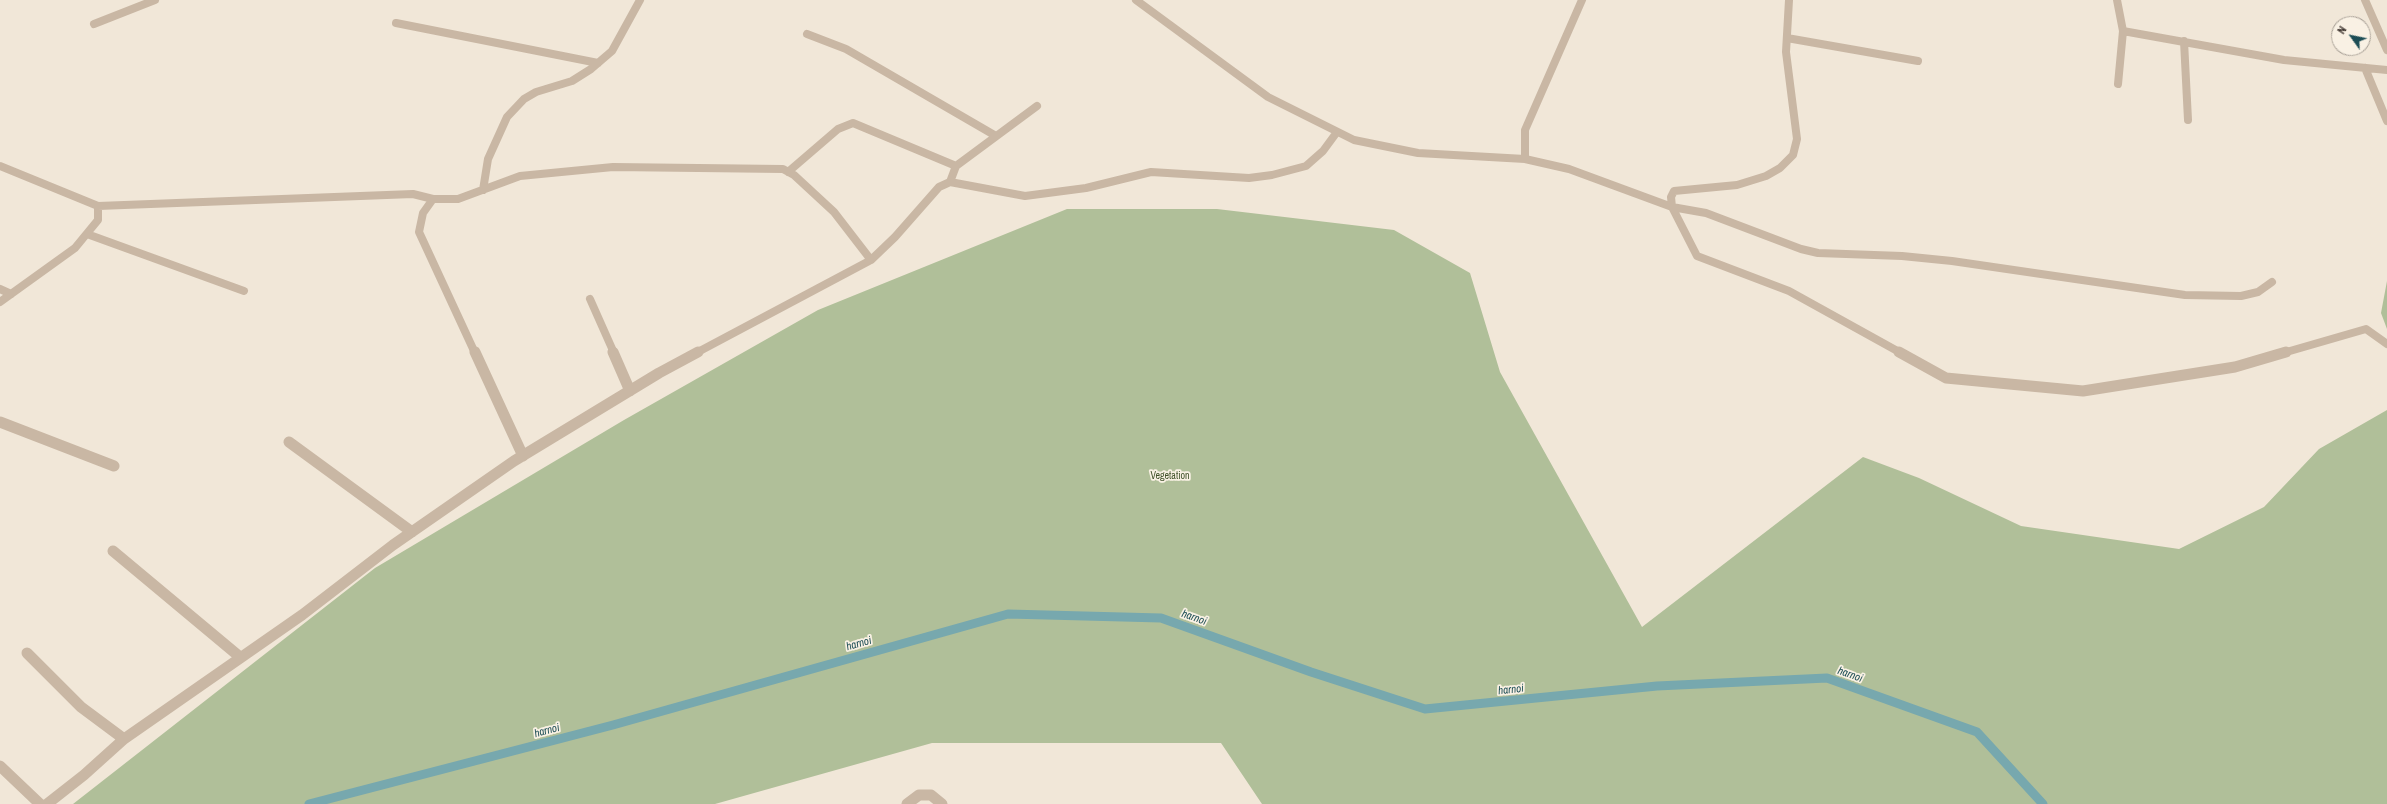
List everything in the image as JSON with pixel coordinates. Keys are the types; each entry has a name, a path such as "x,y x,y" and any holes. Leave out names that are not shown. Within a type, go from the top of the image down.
{"street":[{"path":"94,24 155,0"},
{"path":"483,190 488,159 507,117 524,99 536,92 572,81 612,51 640,0"},
{"path":"1136,0 1268,97 1354,140 1418,153 1525,159 1569,169 1672,206 1706,213 1801,249 1818,253 1902,256 1952,261 2185,295 2241,296 2258,292 2272,282"},
{"path":"1525,159 1525,130 1582,0"},
{"path":"1789,0 1787,38 1789,80 1797,139 1793,155 1780,168 1766,176 1737,185 1674,191 1671,197 1672,206 1697,256 1789,291 1946,378 2082,391 2235,367 2366,330 2387,344"},
{"path":"2117,0 2123,31 2118,84"},
{"path":"2365,0 2387,50"},
{"path":"396,24 598,63"},
{"path":"2123,31 2284,60 2387,70"},
{"path":"807,34 846,49 996,136"},
{"path":"1787,38 1918,61"},
{"path":"2184,41 2188,120"},
{"path":"2364,68 2387,121"},
{"path":"950,182 956,166 1037,106"},
{"path":"788,172 838,129 853,123 956,166"},
{"path":"47,804 84,775 124,739 302,615 412,532 523,456 630,391 871,260 895,237 939,187 950,182 1025,196 1086,188 1151,172 1249,178 1272,176 1306,166 1323,151 1337,132"},
{"path":"0,166 98,206 413,194 433,199 458,199 520,176 613,167 750,167 783,169 794,175 834,212 871,260"},
{"path":"433,199 423,213 419,232 523,456"},
{"path":"0,302 75,248 98,220 98,206"},
{"path":"87,234 244,291"},
{"path":"0,289 11,294"},
{"path":"590,299 630,391"},
{"path":"0,422 114,466"},
{"path":"289,442 412,532"},
{"path":"113,551 240,657"},
{"path":"27,653 81,707 124,739"},
{"path":"0,766 40,804"},
{"path":"907,804 919,795 931,795 942,804"}],"green space":[{"name":"Vegetation","path":"1067,209 1217,209 1394,230 1470,273 1500,372 1642,627 1863,457 1919,478 2021,526 2179,549 2264,507 2319,449 2387,410 2387,804 1262,804 1221,743 932,743 715,804 73,804 375,568 624,420 818,310"},
{"path":"2387,281 2387,329 2381,313"}],"waterway":[{"name":"harnoi","path":"309,804 613,725 1008,614 1161,618 1311,672 1425,709 1657,686 1827,678 1977,732 2043,804"}]}
